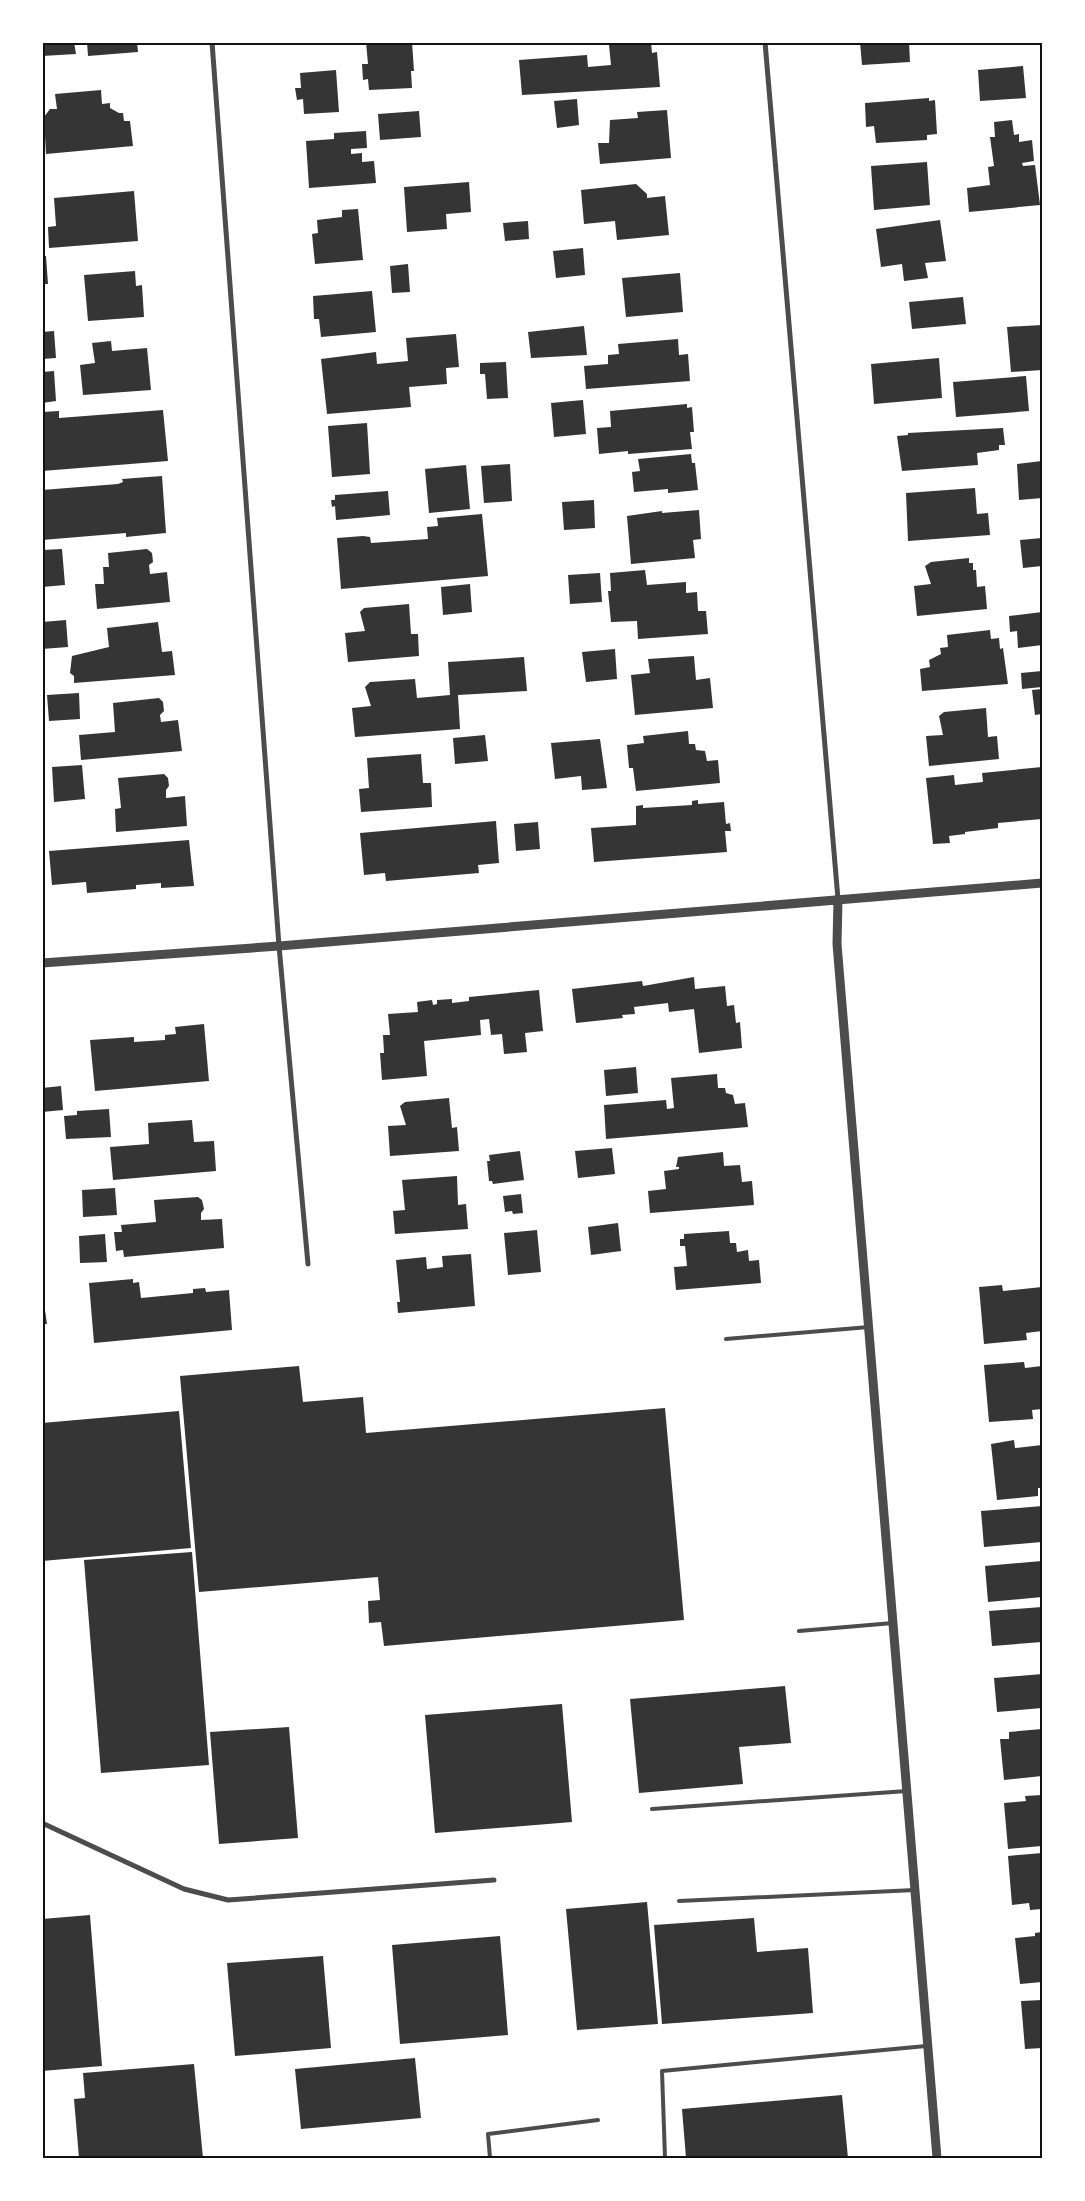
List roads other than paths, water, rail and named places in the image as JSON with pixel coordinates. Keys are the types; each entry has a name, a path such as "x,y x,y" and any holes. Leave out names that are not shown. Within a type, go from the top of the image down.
{"street":[{"path":"212,42 280,946 308,1264"},
{"path":"765,42 838,899 837,944 937,2158"},
{"path":"42,963 280,946 1042,883"},
{"path":"42,1822 184,1889 228,1900 494,1880"}],"lane":[{"path":"726,1339 869,1327"},
{"path":"799,1631 893,1622"},
{"path":"652,1809 907,1791"},
{"path":"680,1901 916,1890"},
{"path":"665,2158 662,2071 928,2046"},
{"path":"490,2158 488,2134 598,2120"}]}
